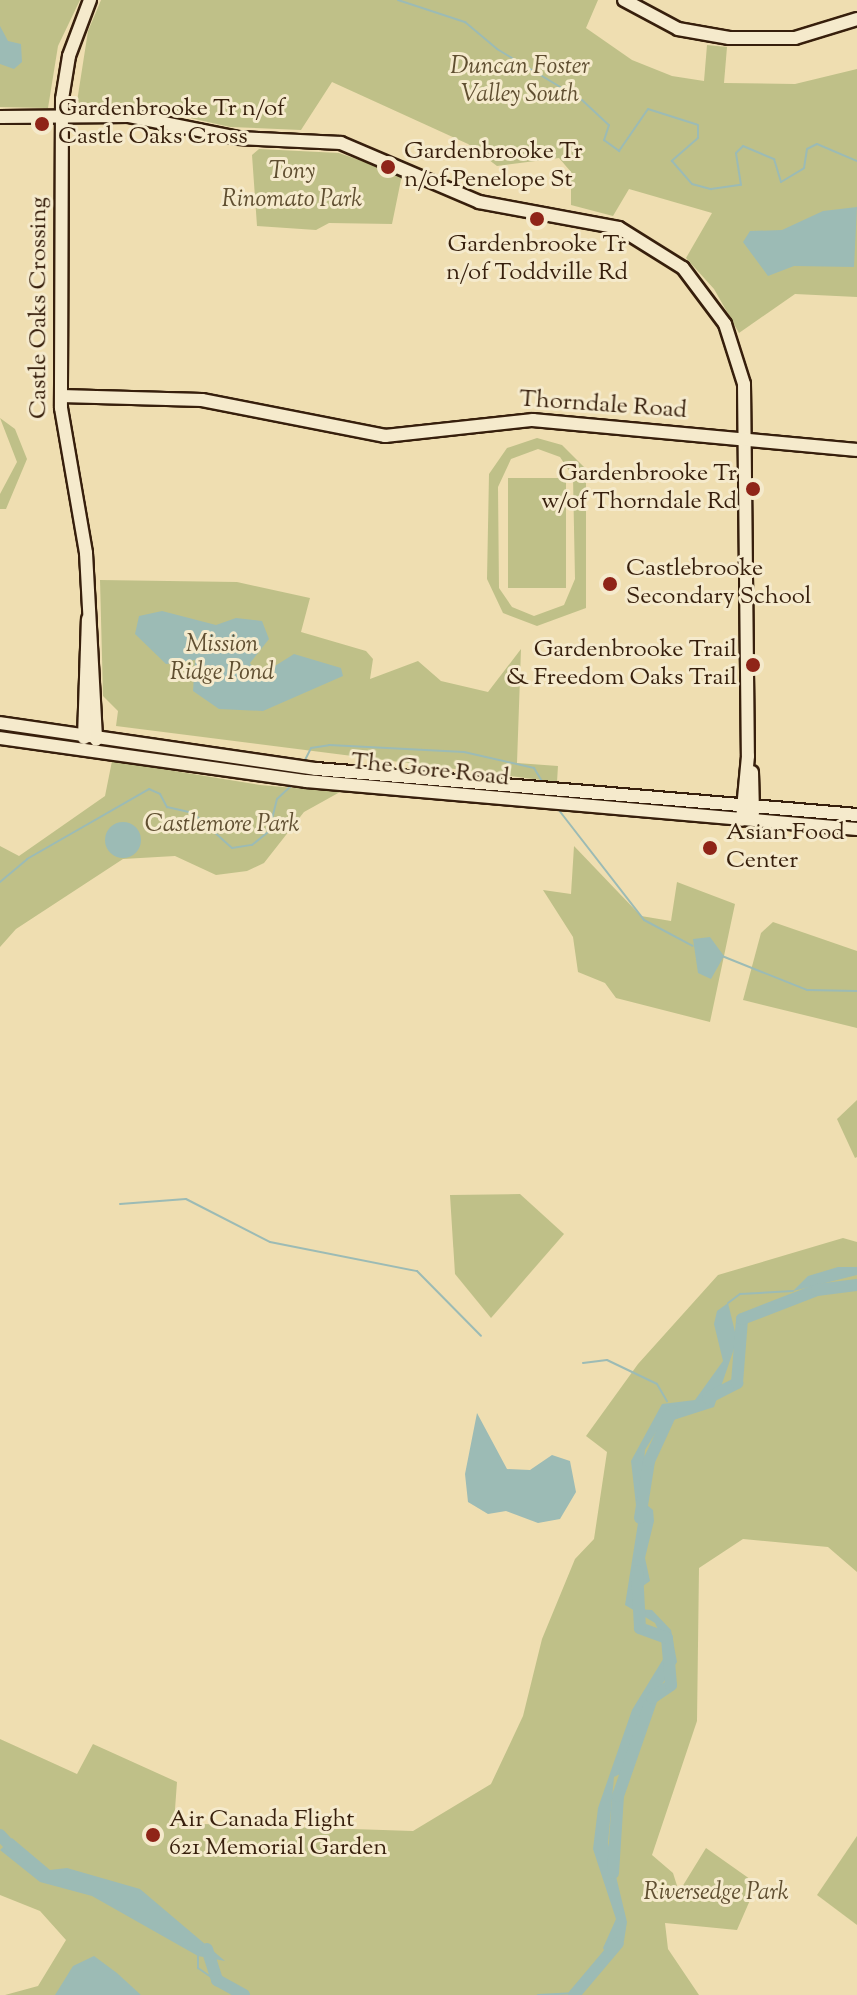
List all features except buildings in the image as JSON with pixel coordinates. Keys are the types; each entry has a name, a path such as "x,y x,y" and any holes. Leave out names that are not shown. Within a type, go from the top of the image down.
{"street":[{"name":"Castle Oaks Crossing","path":"90,0 66,66 62,117 61,396 83,525 90,749"},
{"path":"624,0 678,29 743,39 795,38 857,19"},
{"path":"0,117 140,117 238,138 341,143 479,202 576,216 632,233 683,268 719,313 742,374 746,440 748,820"},
{"name":"Thorndale Road","path":"61,396 202,400 385,436 533,420 857,450"},
{"name":"The Gore Road","path":"0,723 316,769 857,815"},
{"name":"The Gore Road","path":"0,738 277,778 570,807 857,829"}],"green space":[{"path":"0,0 80,0 58,46 48,108 0,107"},
{"name":"Duncan Foster Valley South","path":"101,0 598,0 586,28 632,60 672,76 704,81 707,45 727,47 724,83 795,84 857,69 857,297 795,294 739,333 714,289 686,258 712,213 629,189 613,216 571,205 571,172 559,158 497,166 468,144 332,82 301,130 230,127 146,108 76,108 88,31"},
{"name":"Tony Rinomato Park","path":"259,149 339,153 402,175 392,224 329,223 316,230 257,226 252,155"},
{"path":"0,418 15,429 27,459 6,509 0,509 0,494 17,462"},
{"path":"537,438 562,445 586,469 586,608 537,626 503,613 487,579 489,474 507,448","holes":["538,449 560,457 573,477 575,579 564,605 534,616 512,607 499,588 498,487 511,459"]},
{"path":"508,478 566,478 566,588 508,588"},
{"name":"Mission Ridge Pond","path":"100,580 237,582 310,598 301,632 366,651 373,659 370,679 418,661 441,681 488,692 521,649 517,763 558,766 557,782 116,726 118,711 103,696"},
{"name":"Castlemore Park","path":"112,761 260,785 340,792 304,812 264,863 247,871 216,875 175,856 123,859 16,929 0,947 0,846 19,856 105,796"},
{"path":"574,846 641,916 671,921 677,882 735,904 710,1022 616,998 605,983 578,972 573,937 543,890 571,894"},
{"path":"773,922 857,951 857,1028 743,1000 761,933"},
{"path":"857,1100 857,1157 855,1158 837,1119"},
{"path":"520,1194 564,1234 491,1318 455,1274 450,1195"},
{"name":"Riversedge Park","path":"843,1238 857,1242 857,1572 828,1547 743,1539 699,1568 697,1721 652,1855 673,1873 679,1892 706,1848 757,1884 737,1930 665,1923 668,1949 699,1995 5,1995 38,1986 66,1940 40,1911 0,1895 0,1739 77,1774 93,1744 177,1782 174,1823 413,1831 491,1784 523,1716 542,1639 575,1559 594,1539 607,1452 586,1436 638,1364 718,1275"},
{"path":"857,1836 857,1925 817,1895"}],"water":[{"path":"0,26 8,41 21,44 22,62 14,69 0,64"},
{"path":"857,207 854,267 794,266 768,276 743,242 750,231 782,230 823,211"},
{"path":"162,611 216,625 236,618 262,621 269,639 250,663 259,676 294,654 341,668 343,676 263,711 219,709 193,691 195,660 166,664 135,634 139,616"},
{"path":"123,822 136,827 141,840 136,853 123,858 110,853 105,840 110,827"},
{"path":"710,937 724,956 711,979 698,973 693,939"},
{"path":"838,1267 857,1267 857,1275 793,1291 808,1276"},
{"path":"728,1303 737,1340 714,1407 661,1424 645,1450 641,1500 653,1510 654,1521 645,1558 650,1581 633,1593 639,1609 652,1610 671,1630 677,1662 643,1713 624,1772 614,1777 608,1843 627,1922 624,1941 607,1956 603,1948 616,1919 593,1849 598,1808 632,1710 668,1651 655,1623 625,1605 638,1523 631,1461 662,1404 695,1400 723,1361 714,1324 717,1311"},
{"path":"477,1413 507,1469 530,1470 552,1455 570,1461 576,1492 560,1519 538,1523 506,1511 488,1514 468,1502 465,1474"},
{"path":"12,1838 50,1870 67,1868 140,1889 225,1961 198,1956 92,1896 40,1882 0,1850"},
{"path":"94,1956 141,1995 55,1995 73,1966"}],"waterway":[{"path":"398,0 465,22 497,49 582,100 609,125 604,140 619,151 648,109 698,125 698,138 672,161 692,184 711,189 741,185 736,153 743,146 774,159 781,182 804,168 807,149 817,144 857,161"},
{"path":"305,760 311,748 329,745 464,752 534,768 543,783"},
{"path":"0,882 27,859 149,789 160,794 167,807 193,813 232,848 252,845 269,831 277,799 293,784"},
{"path":"558,809 644,920 693,946"},
{"path":"722,956 807,990 857,991"},
{"path":"120,1204 186,1199 270,1242 417,1271 481,1336"},
{"path":"708,1398 737,1383 742,1319 817,1290 857,1285"},
{"path":"728,1303 740,1294 793,1291"},
{"path":"583,1363 607,1360 657,1384 667,1401"},
{"path":"640,1518 649,1461 672,1411"},
{"path":"613,1873 618,1796 652,1698 671,1685 667,1638 640,1628 637,1571"},
{"path":"0,1835 17,1853"},
{"path":"574,1995 618,1943"},
{"path":"207,1949 217,1980 244,1995"},
{"path":"198,1956 198,1968 237,1995"},
{"path":"538,1995 572,1993 607,1956"}],"place":[{"name":"Gardenbrooke Tr n/of Castle Oaks Cross","path":"42,124"},
{"name":"Gardenbrooke Tr n/of Penelope St","path":"388,167"},
{"name":"Gardenbrooke Tr n/of Toddville Rd","path":"537,219"},
{"name":"Gardenbrooke Tr w/of Thorndale Rd","path":"753,489"},
{"name":"Castlebrooke Secondary School","path":"610,584"},
{"name":"Gardenbrooke Trail & Freedom Oaks Trail","path":"753,665"},
{"name":"Asian Food Center","path":"710,848"},
{"name":"Air Canada Flight 621 Memorial Garden","path":"153,1835"}]}
